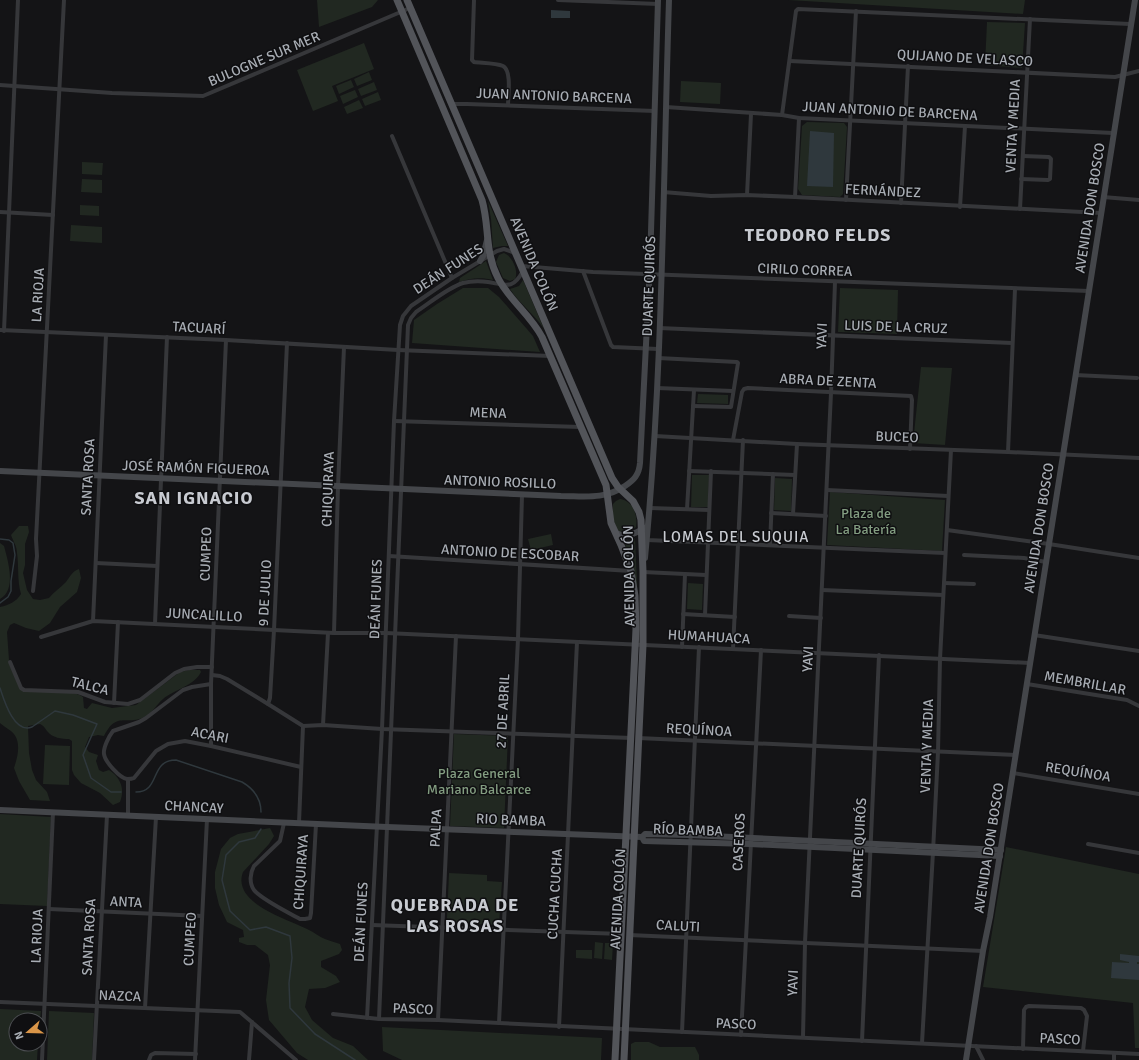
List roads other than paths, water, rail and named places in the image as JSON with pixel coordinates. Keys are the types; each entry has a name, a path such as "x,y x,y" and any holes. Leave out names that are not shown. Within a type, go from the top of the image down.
{"main road":[{"name":"AVENIDA COLÓN","path":"397,0 480,193 484,207 489,256 493,267 502,285 534,323 550,356 606,485 609,516 631,571 635,596 635,644 615,1060"},
{"name":"AVENIDA COLÓN","path":"407,0 608,469 614,482 638,508 640,516 642,529 643,645 624,1060"},
{"name":"DUARTE QUIRÓS","path":"643,572 650,508 655,436 669,0"},
{"name":"AVENIDA DON BOSCO","path":"966,1060 1016,755 1130,24 1135,0"},
{"name":"DUARTE QUIRÓS","path":"608,495 634,479 640,468 650,274 658,2"},
{"path":"480,261 483,256 487,238"},
{"name":"JOSÉ RAMÓN FIGUEROA","path":"0,471 281,483 392,490"},
{"name":"ANTONIO ROSILLO","path":"392,490 522,495 608,495"},
{"path":"616,533 620,535 628,535 642,529 648,524"},
{"name":"CHANCAY","path":"0,810 387,827"},
{"name":"RIO BAMBA","path":"387,827 642,837"},
{"name":"RÍO BAMBA","path":"642,837 644,841 689,839 750,841 1000,853"}],"street":[{"path":"2,331 9,212 18,0"},
{"name":"LA RIOJA","path":"33,591 37,556 36,539 64,0"},
{"path":"474,0 472,60 474,62 502,65 506,69 509,75 508,105"},
{"path":"558,0 658,2"},
{"name":"BULOGNE SUR MER","path":"0,85 59,88 112,93 193,96 207,95 410,8"},
{"path":"782,115 796,11 798,9 1130,24"},
{"path":"846,200 856,11"},
{"name":"VENTA Y MEDIA","path":"1020,209 1030,19"},
{"name":"QUIJANO DE VELASCO","path":"790,60 1115,77 1139,71"},
{"path":"901,203 908,66"},
{"name":"JUAN ANTONIO BARCENA","path":"452,104 655,111"},
{"name":"JUAN ANTONIO DE BARCENA","path":"666,107 782,115 799,118 1113,133"},
{"path":"747,195 751,114"},
{"path":"796,197 799,118"},
{"path":"960,207 965,126"},
{"path":"392,136 452,278"},
{"path":"1021,179 1050,179 1051,159 1049,157 1023,156"},
{"name":"FERNÁNDEZ","path":"663,192 711,196 747,195 796,197 960,207 1101,213"},
{"path":"1103,197 1139,200"},
{"path":"0,212 53,215"},
{"name":"DEÁN FUNES","path":"367,1018 382,729 394,421 401,320 406,311 452,278 480,261 504,249 516,254"},
{"path":"502,285 513,284 519,279 522,268"},
{"name":"CIRILO CORREA","path":"522,268 1089,292"},
{"path":"583,271 611,345 658,349"},
{"name":"DEÁN FUNES","path":"379,1019 408,325 416,312 453,288 462,284 481,281 502,285"},
{"name":"YAVI","path":"803,1038 835,282"},
{"path":"1008,452 1015,289"},
{"name":"LUIS DE LA CRUZ","path":"659,328 1012,343"},
{"name":"TACUARÍ","path":"2,331 167,337 398,350 550,356"},
{"name":"SANTA ROSA","path":"93,621 106,335"},
{"path":"156,624 157,566 167,337"},
{"name":"CUMPEO","path":"212,746 211,684 226,340"},
{"name":"9 DE JULIO","path":"268,704 270,698 274,630 288,344"},
{"name":"CHIQUIRAYA","path":"334,633 344,347"},
{"path":"658,358 738,363 730,408 693,406"},
{"path":"1075,374 1137,378"},
{"path":"657,388 733,392"},
{"name":"ABRA DE ZENTA","path":"733,440 742,392 744,389 748,388 911,396 910,449"},
{"path":"687,509 694,390"},
{"name":"MENA","path":"394,421 581,427"},
{"name":"BUCEO","path":"655,436 797,444 1139,458"},
{"path":"733,649 743,440"},
{"path":"793,514 797,444"},
{"name":"VENTA Y MEDIA","path":"922,1043 934,849 940,658 951,450"},
{"path":"689,471 795,474"},
{"path":"705,615 711,471"},
{"path":"770,546 772,474"},
{"path":"827,490 948,496"},
{"name":"27 DE ABRIL","path":"499,1023 509,832 512,734 518,639 522,495"},
{"path":"650,508 710,510"},
{"path":"771,513 826,516"},
{"path":"642,529 647,540 945,553"},
{"path":"947,530 1139,558"},
{"path":"964,555 1024,558 1046,562"},
{"name":"ANTONIO DE ESCOBAR","path":"389,556 631,571"},
{"path":"96,563 157,566"},
{"path":"643,572 706,575"},
{"path":"682,646 685,574"},
{"path":"944,583 974,584"},
{"path":"822,590 943,595"},
{"path":"683,614 735,617"},
{"path":"789,616 821,618"},
{"name":"JUNCALILLO","path":"41,637 93,621 328,633 386,633"},
{"path":"114,703 118,622"},
{"path":"323,725 328,633"},
{"name":"HUMAHUACA","path":"386,633 820,652 1030,663"},
{"path":"1034,635 1139,651"},
{"name":"PALPA","path":"438,1020 456,636"},
{"name":"CUCHA CUCHA","path":"559,1027 577,642"},
{"path":"682,1032 689,839 699,647"},
{"name":"CASEROS","path":"740,1035 761,650"},
{"name":"DUARTE QUIRÓS","path":"862,1041 872,847 879,656"},
{"name":"TALCA","path":"10,662 21,688 24,690 78,692 105,702 128,704 140,700 175,673 184,669 212,667"},
{"path":"212,675 227,679 304,726 323,725 382,729"},
{"path":"128,816 128,779 122,777 110,765 104,751 110,734 113,731 146,718 183,690 211,684"},
{"name":"MEMBRILLAR","path":"1027,684 1127,700 1139,706"},
{"path":"299,823 304,726"},
{"name":"REQUÍNOA","path":"382,729 639,738 1016,755"},
{"name":"ACARI","path":"128,779 136,776 156,751 168,744 185,741 301,767"},
{"name":"REQUÍNOA","path":"1013,773 1139,794"},
{"name":"LA RIOJA","path":"42,1060 54,812"},
{"name":"SANTA ROSA","path":"94,1060 107,815"},
{"path":"145,1008 156,817"},
{"name":"CUMPEO","path":"195,1060 207,819"},
{"name":"CHIQUIRAYA","path":"284,823 280,841 254,866 250,877 254,890 260,896 300,919 305,920 310,918 311,913 316,824"},
{"path":"1088,844 1139,853"},
{"name":"ANTA","path":"49,909 202,916"},
{"name":"CALUTI","path":"372,925 621,934 983,951"},
{"name":"NAZCA","path":"0,1002 240,1012 252,1022"},
{"path":"1023,1049 1024,1010 1029,1006 1084,1010 1087,1016 1083,1051"},
{"name":"PASCO","path":"333,1014 379,1019 438,1020 1139,1054"},
{"path":"249,1060 252,1022"},
{"path":"252,1022 296,1060"},
{"path":"976,1046 982,1060"},
{"path":"148,1060 151,1055 155,1053 196,1054"},
{"path":"1114,1053 1114,1060"}],"waterway":[{"path":"0,539 9,540 13,543 15,555 11,591 8,597 0,603"},
{"path":"0,688 11,715 20,726 26,728 32,727 55,711 73,715 97,724 83,755 91,778 111,792 121,792"},
{"path":"136,792 144,791 149,787 162,765 168,761 176,760 242,782 256,795 260,803 261,812"},
{"path":"261,829 255,838 239,842 226,855 222,880 230,911 250,930 266,927 290,936 292,958 289,983 290,1008 315,1034 355,1060"}],"district":[{"name":"TEODORO FELDS","path":"818,235"},
{"name":"SAN IGNACIO","path":"194,498"},
{"name":"LOMAS DEL SUQUIA","path":"736,537"},
{"name":"QUEBRADA DE LAS ROSAS","path":"455,915"}],"park label":[{"name":"Plaza de La Batería","path":"866,522"},
{"name":"Plaza General Mariano Balcarce","path":"479,782"}]}
